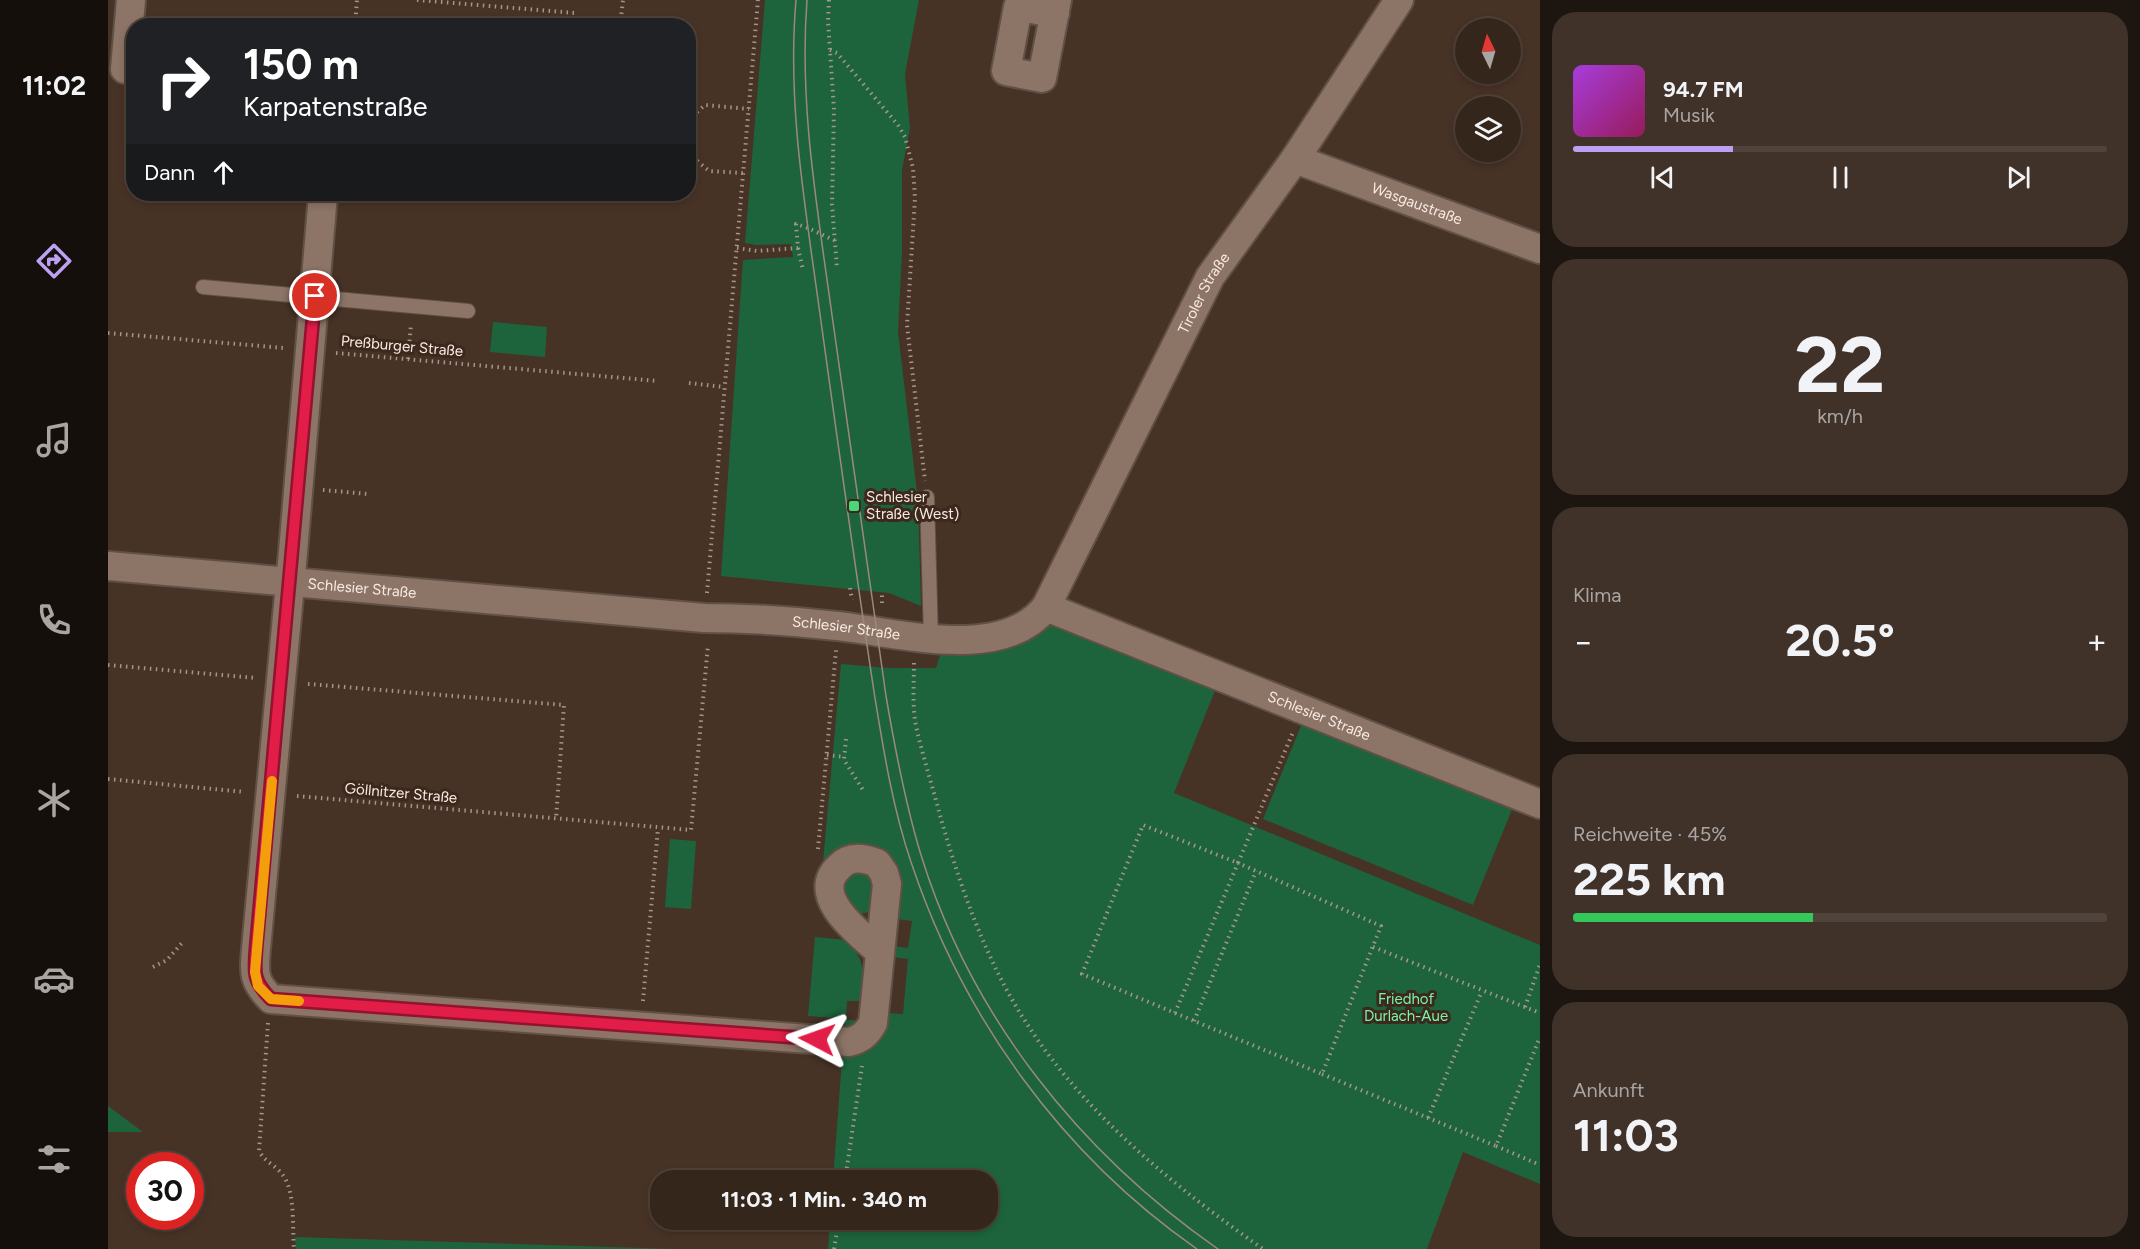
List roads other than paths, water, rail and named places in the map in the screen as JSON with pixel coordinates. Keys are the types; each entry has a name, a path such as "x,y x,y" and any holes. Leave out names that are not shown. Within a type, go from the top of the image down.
{"street":[{"path":"129,18 131,0"},
{"name":"Tiroler Straße","path":"1046,607 1210,277 1295,159 1399,0"},
{"name":"Wasgaustraße","path":"1295,159 1540,249"},
{"path":"322,201 255,972 258,986 271,999 849,1042 858,1040 867,1034 873,1023 880,952"},
{"name":"Schlesier Straße","path":"108,566 290,582 706,632 754,618 837,626 931,639 992,637 1030,623 1046,607 1540,804"}],"lane":[{"path":"203,287 468,311"},
{"path":"927,497 931,639"}],"tram line":[{"path":"796,0 794,39 796,116 808,230 875,698 894,801 911,862 933,920 959,975 989,1028 1023,1079 1061,1126 1103,1171 1148,1212 1197,1249"},
{"path":"807,0 805,39 807,116 820,231 886,696 901,776 921,855 942,915 969,971 1001,1026 1036,1077 1120,1170 1218,1249"}],"place":[{"name":"Schlesier Straße (West)","path":"854,506"}],"park label":[{"name":"Friedhof Durlach-Aue","path":"1406,1008"}]}
